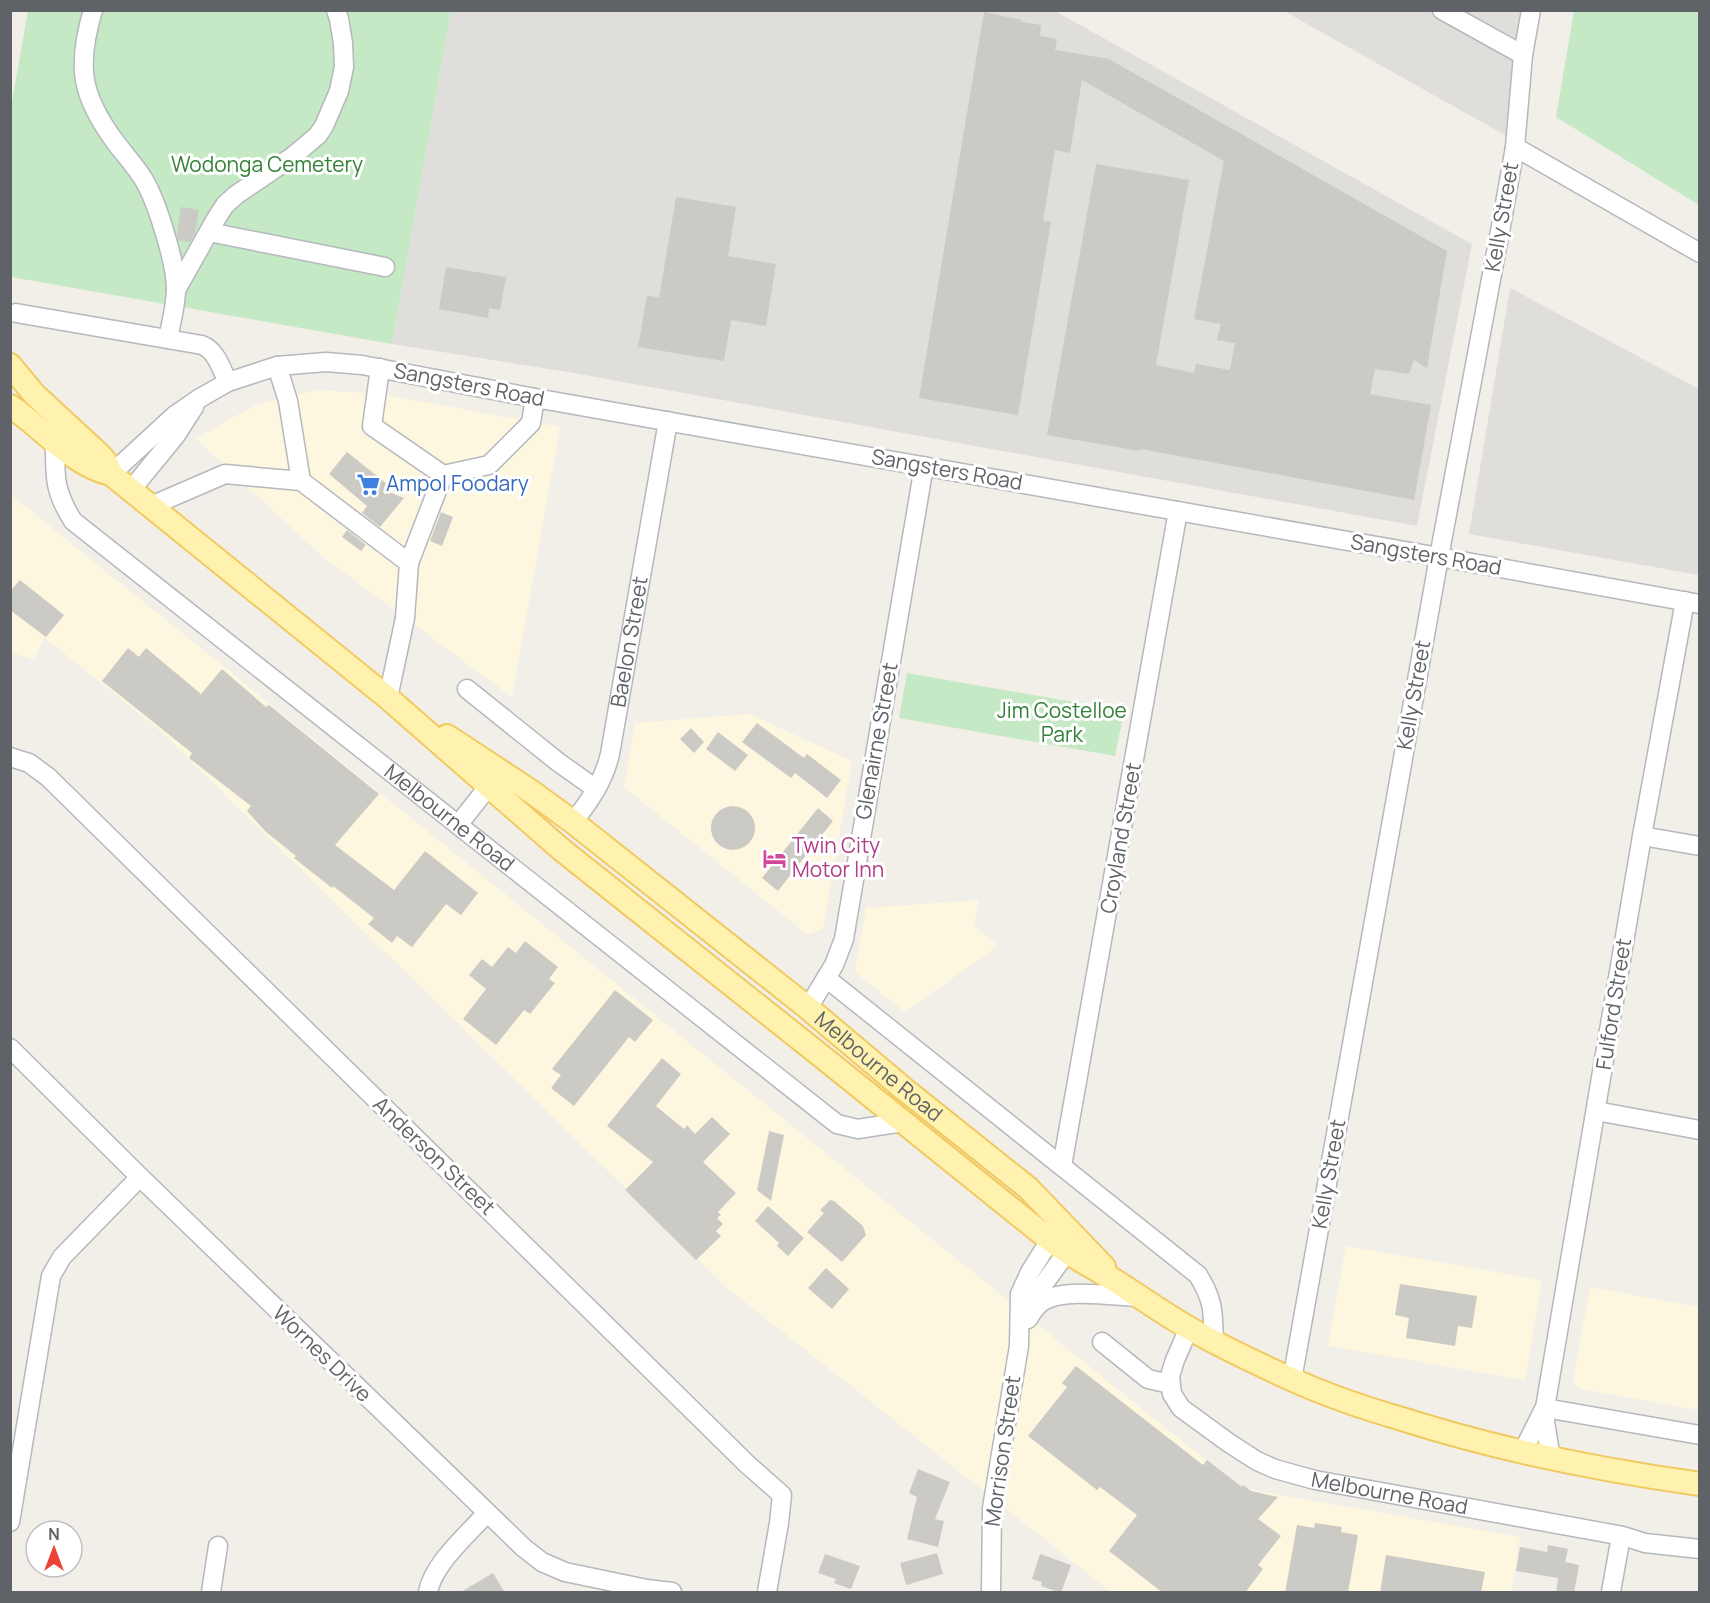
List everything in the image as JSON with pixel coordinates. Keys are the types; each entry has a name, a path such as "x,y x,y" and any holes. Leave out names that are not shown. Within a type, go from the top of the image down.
{"main road":[{"name":"Melbourne Road","path":"10,365 34,394 99,454 106,462 111,474"},
{"name":"Melbourne Road","path":"10,406 50,439 90,466 111,474 388,698 562,850 896,1116 1130,1291 1214,1342 1292,1380 1353,1404 1438,1431 1522,1453 1653,1478 1700,1484"},
{"path":"10,425 50,439"},
{"name":"Melbourne Road","path":"388,698 492,764 573,822 808,1008 1041,1200 1063,1242"},
{"name":"Baelon Street","path":"562,850 573,822"},
{"path":"896,1116 904,1089"}],"street":[{"path":"93,10 83,65 86,89 100,122 144,180 153,199 169,249 176,290 168,339"},
{"path":"176,290 220,211 230,201 292,157 318,135 324,126 339,90 344,67 343,43 336,10"},
{"path":"1443,10 1523,55"},
{"name":"Kelly Street","path":"1292,1380 1439,556 1515,147 1523,55 1531,10"},
{"path":"1515,147 1700,253"},
{"path":"209,232 385,267"},
{"path":"16,313 207,347 216,356 228,382"},
{"name":"Sangsters Road","path":"111,474 174,416 228,382 277,366 326,362 380,368 535,398 1439,556 1692,603"},
{"path":"277,366 288,401 301,481"},
{"path":"380,368 372,426 443,475 489,465 531,423 535,398"},
{"name":"Sangsters Road","path":"131,490 176,435 200,398"},
{"name":"Baelon Street","path":"573,822 596,789 605,771 614,737 668,421"},
{"name":"Melbourne Road","path":"50,439 58,495 73,521 837,1124 858,1129 896,1116"},
{"name":"Glenairne Street","path":"808,1008 834,965 844,939 924,466"},
{"path":"151,506 225,474 301,481 409,563"},
{"path":"388,698 405,618 409,563 443,475"},
{"name":"Croyland Street","path":"1062,1166 1178,511"},
{"name":"Fulford Street","path":"1551,1459 1545,1408 1642,836 1692,603"},
{"path":"467,689 558,762 596,789"},
{"name":"Anderson Street","path":"10,757 28,763 48,777 748,1465 782,1495 767,1593"},
{"path":"458,825 488,787"},
{"path":"1642,836 1700,846"},
{"name":"Melbourne Road","path":"826,978 1198,1275 1212,1303 1214,1342"},
{"name":"Wornes Drive","path":"10,1048 140,1177 524,1548 542,1562 565,1572 672,1593"},
{"path":"1596,1111 1700,1130"},
{"path":"10,1522 51,1276 62,1257 140,1177"},
{"name":"Morrison Street","path":"991,1593 992,1508 1019,1346 1028,1319 1063,1242"},
{"name":"Morrison Street","path":"1019,1346 1019,1303 1022,1290 1030,1272 1063,1242"},
{"name":"Morrison Street","path":"1028,1319 1042,1302 1060,1295 1130,1291"},
{"path":"1102,1342 1148,1379 1170,1384 1174,1360 1189,1328"},
{"name":"Melbourne Road","path":"1170,1384 1172,1394 1181,1407 1257,1461 1286,1472 1325,1482 1622,1536 1645,1543 1700,1549"},
{"path":"1545,1408 1700,1435"},
{"name":"Fulford Street","path":"1522,1453 1545,1408"},
{"path":"428,1593 429,1586 439,1568 487,1513"},
{"path":"1611,1593 1622,1536"},
{"path":"211,1593 218,1546"}],"shaded area":[{"path":"451,11 1055,11 1472,244 1417,526 568,372 392,344"},
{"path":"1284,11 1532,11 1510,138"},
{"path":"1510,288 1699,389 1699,575 1469,534"},
{"path":"317,390 380,394 560,427 512,697 323,557 196,439 255,405"},
{"path":"10,494 1240,1488 1520,1537 1511,1592 1111,1592 726,1287 158,729 44,637 34,660 11,652"},
{"name":"Twin City Motor Inn","path":"749,714 852,761 823,929 808,935 624,787 635,723"},
{"path":"979,900 974,926 998,946 905,1012 855,972 866,908"},
{"path":"1346,1246 1542,1280 1525,1380 1328,1346"},
{"path":"1590,1287 1699,1307 1699,1410 1579,1389 1573,1380"}],"green space":[{"name":"Wodonga Cemetery","path":"28,11 451,11 392,344 11,277 11,107"},
{"path":"1574,11 1699,11 1699,205 1556,117"},
{"name":"Jim Costelloe Park","path":"907,673 1124,711 1115,756 899,718"}],"building":[{"path":"984,12 1041,25 1040,36 1057,39 1055,50 1109,59 1447,251 1427,368 1414,360 1409,374 1375,369 1370,394 1431,405 1414,500 1141,449 1140,451 1047,435 1096,164 1189,180 1156,365 1194,373 1196,364 1230,370 1235,343 1217,340 1221,324 1194,319 1224,161 1082,80 1070,153 1055,150 1043,221 1051,222 1018,415 919,398"},
{"path":"676,197 736,207 728,256 776,264 766,326 731,320 724,361 638,347 647,295 659,298"},
{"path":"181,207 199,210 195,233 190,242 178,240"},
{"path":"446,267 506,277 500,310 489,308 488,318 439,309"},
{"name":"Ampol Foodary","path":"347,452 392,488 389,492 404,498 380,527 362,513 367,506 329,474"},
{"path":"441,512 453,517 442,546 430,541"},
{"path":"347,530 366,545 361,551 342,537"},
{"path":"20,580 64,615 46,637 10,610 10,591"},
{"path":"128,648 139,657 146,648 201,694 222,669 266,707 269,705 379,794 335,845 394,890 425,851 478,893 461,915 446,904 412,947 397,936 392,943 368,924 374,918 294,858 296,856 266,832 247,811 251,806 189,758 192,753 102,681"},
{"path":"757,723 804,758 807,754 841,780 827,798 795,773 791,778 742,742"},
{"path":"691,728 704,742 694,753 680,739"},
{"path":"718,732 748,755 735,771 706,749"},
{"path":"733,806 748,813 755,828 748,843 733,850 718,843 711,828 718,813"},
{"path":"818,808 833,821 778,891 762,878"},
{"path":"525,941 558,967 549,979 555,983 530,1014 524,1010 496,1045 463,1019 486,989 469,975 482,959 492,967 508,947 516,953"},
{"path":"615,990 653,1020 635,1042 629,1037 574,1106 551,1088 561,1075 552,1069"},
{"path":"662,1058 681,1074 656,1106 684,1129 687,1125 695,1134 712,1117 730,1134 703,1162 736,1193 718,1212 721,1215 717,1218 723,1224 716,1231 721,1236 696,1260 625,1190 653,1162 607,1126"},
{"path":"769,1131 784,1135 771,1201 757,1190"},
{"path":"830,1200 863,1226 866,1235 842,1262 807,1232 824,1213 820,1210"},
{"path":"768,1206 804,1238 788,1256 777,1246 779,1243 755,1221"},
{"path":"826,1268 849,1289 832,1309 808,1288"},
{"path":"1400,1284 1477,1296 1472,1328 1458,1326 1455,1346 1406,1338 1409,1318 1395,1315"},
{"path":"1076,1366 1203,1465 1207,1460 1242,1487 1243,1485 1251,1491 1278,1497 1258,1519 1281,1536 1258,1565 1263,1569 1245,1593 1163,1593 1109,1551 1137,1515 1100,1487 1097,1490 1028,1436 1067,1387 1062,1383"},
{"path":"918,1469 950,1482 935,1519 944,1521 938,1547 907,1539 917,1497 909,1493"},
{"path":"1315,1523 1342,1527 1341,1532 1358,1535 1348,1593 1285,1593 1297,1525 1314,1528"},
{"path":"1548,1545 1568,1549 1565,1562 1579,1565 1574,1593 1556,1593 1558,1578 1516,1571 1520,1547 1547,1552"},
{"path":"937,1553 943,1574 906,1585 900,1563"},
{"path":"825,1554 860,1566 851,1589 834,1583 836,1579 818,1573"},
{"path":"1040,1554 1071,1565 1061,1593 1041,1586 1042,1582 1032,1579"},
{"path":"1386,1555 1485,1572 1481,1593 1380,1593"},
{"path":"493,1573 505,1593 459,1593"}],"place":[{"name":"Ampol Foodary","path":"368,484"},
{"name":"Twin City Motor Inn","path":"774,858"}]}
